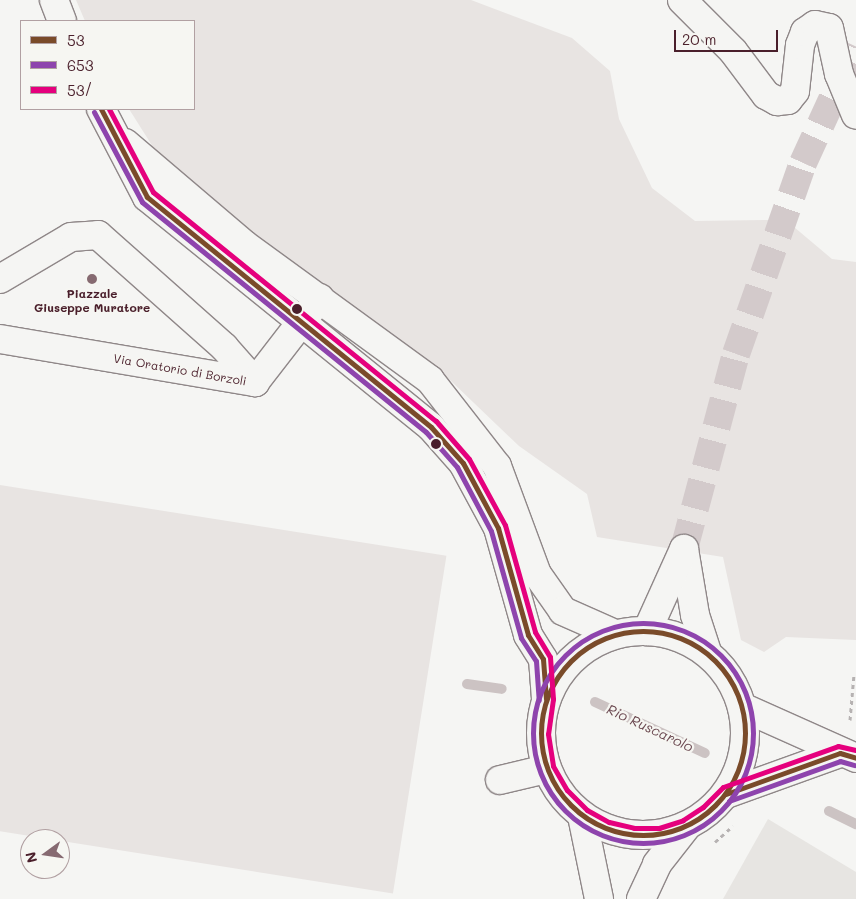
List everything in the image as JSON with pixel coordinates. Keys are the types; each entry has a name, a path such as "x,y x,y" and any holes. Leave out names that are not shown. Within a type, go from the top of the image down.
{"main road":[{"path":"54,0 62,20"},
{"path":"682,0 733,51 766,95 776,101 788,100 796,91 800,45 805,32 816,25 829,28 839,74 856,115"},
{"path":"103,110 146,197 431,427 463,463 498,528 528,634 543,659 546,699 540,734 546,769 560,795 582,816 606,829 633,836 660,835 686,827 708,813 726,794 740,767 745,737 742,706 729,677 706,653 668,634 647,630 615,634 597,641 566,665 546,699"},
{"path":"116,136 245,245 430,380 497,466 537,574 562,612 615,634"},
{"path":"0,279 71,237 98,235 224,347 255,382"},
{"name":"Via Oratorio di Borzoli","path":"0,339 255,382 320,298"},
{"path":"647,630 684,550 695,615 706,653"},
{"path":"742,706 808,734 848,756"},
{"path":"726,794 848,756"},
{"path":"500,780 546,769"},
{"path":"582,816 599,899"},
{"path":"641,899 657,864 686,827"}],"shaded area":[{"path":"76,0 471,0 572,38 610,71 619,119 652,188 695,221 770,220 794,227 832,259 856,262 856,640 786,637 764,652 741,640 723,557 597,537 587,494 519,446 450,380 221,214 158,155 130,110 195,110 195,20 85,20"},
{"path":"0,485 446,556 393,893 70,842 70,829 20,829 20,834 0,831"},
{"path":"768,819 856,872 856,899 723,899"}],"waterway":[{"name":"Rio Ruscarolo","path":"467,684 502,689"},
{"name":"Rio Ruscarolo","path":"595,702 705,753"},
{"name":"Rio Ruscarolo","path":"829,811 856,824"}],"tunnel":[{"path":"684,549 736,354 803,163 856,47"}],"transit line":[{"name":"53","path":"102,110 147,197 431,427 463,463 498,528 528,635 543,659 546,699"},
{"name":"53/","path":"110,110 153,192 436,421 469,459 505,525 535,632 550,657 553,699 548,734 553,766 567,790 587,810 609,822 634,828 659,828 683,820 703,807 723,787 838,746 856,750"},
{"name":"653","path":"94,112 142,202 426,432 457,467 491,531 521,638 536,661 539,700"},
{"name":"653","path":"643,623 675,628 695,636 712,648 728,664 740,681 748,701 753,733 748,765 740,785 728,802 712,818 695,830 675,838 643,843 611,838 591,830 574,818 558,802 546,785 538,765 533,733 538,701 546,681 558,664 574,648 591,636 611,628 643,623"},
{"name":"53","path":"633,631 653,631 673,635 691,643 708,654 722,668 733,685 741,703 745,733 741,763 733,781 722,798 708,812 691,823 673,831 653,835 633,835 613,831 595,823 578,812 564,798 553,781 545,763 541,743 541,723 545,703 553,685 564,668 578,654 595,643 613,635 633,631"},
{"name":"53","path":"726,794 840,753 856,758"},
{"name":"653","path":"729,801 840,761 854,765"}],"place":[{"name":"Piazzale Giuseppe Muratore","path":"92,279"}]}
